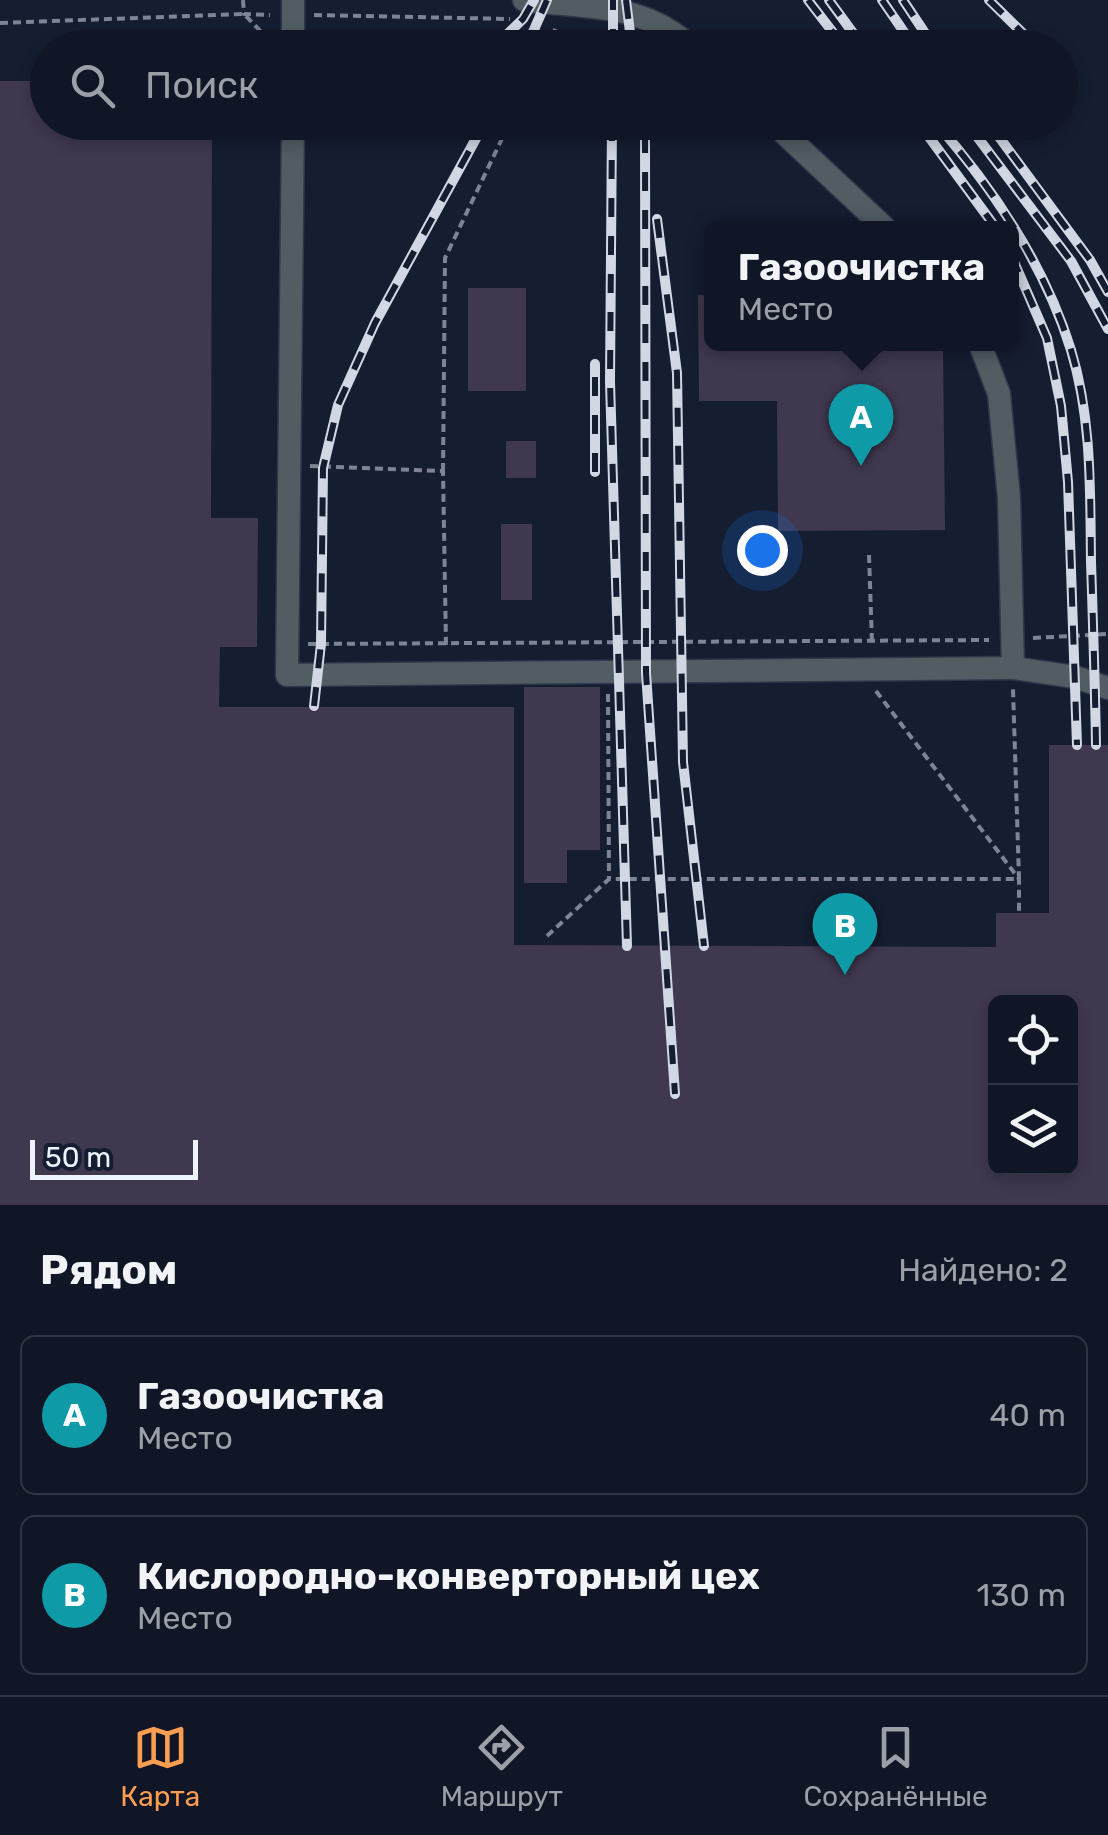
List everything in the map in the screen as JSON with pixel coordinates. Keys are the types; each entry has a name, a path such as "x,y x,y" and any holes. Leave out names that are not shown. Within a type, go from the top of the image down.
{"lane":[{"path":"524,9 613,8 671,30"},
{"path":"293,140 287,675 1013,668 1076,677 1108,688"},
{"path":"791,140 878,221"},
{"path":"983,351 999,394 1009,498 1013,668"}],"path":[{"path":"243,0 244,14 259,30"},
{"path":"0,22 244,14 294,7 524,9"},
{"path":"554,30 558,22"},
{"path":"446,644 445,258 501,140"},
{"path":"302,466 443,471"},
{"path":"869,555 873,688 1019,879"},
{"path":"300,644 1012,640 1108,634"},
{"path":"1013,668 1019,913"},
{"path":"608,672 609,879"},
{"path":"546,936 609,879 1019,879"}],"building":[{"path":"0,81 30,81 30,140 212,140 211,518 258,518 257,647 220,647 219,707 514,707 514,945 996,947 996,913 1049,913 1049,745 1108,745 1108,1205 0,1205"},
{"path":"468,288 526,288 526,391 468,391"},
{"path":"698,295 704,295 704,351 943,351 945,530 778,531 777,401 699,401"},
{"path":"506,441 536,441 536,478 506,478"},
{"path":"501,524 532,524 532,600 501,600"},
{"path":"524,687 600,687 600,850 567,850 567,883 524,883"}],"railway":[{"path":"512,30 534,0"},
{"path":"534,30 547,0"},
{"path":"613,0 613,30"},
{"path":"626,0 630,30"},
{"path":"808,0 831,30"},
{"path":"829,0 851,30"},
{"path":"882,0 903,30"},
{"path":"903,0 923,30"},
{"path":"989,0 1020,30"},
{"path":"314,706 321,644 323,468 338,405 375,323 475,140"},
{"path":"612,140 610,382 627,946"},
{"path":"645,140 646,673 675,1094"},
{"path":"931,140 991,221"},
{"path":"950,140 1010,221"},
{"path":"980,140 1071,261 1108,329"},
{"path":"1001,140 1090,260 1108,292"},
{"path":"657,219 677,373 683,762 704,946"},
{"path":"1019,236 1060,319 1083,402 1096,745"},
{"path":"1019,273 1047,338 1061,406 1068,482 1077,745"},
{"path":"595,364 595,472"}],"place":[{"name":"Газоочистка","path":"861,466"},
{"name":"Кислородно-конверторный цех","path":"845,975"}]}
